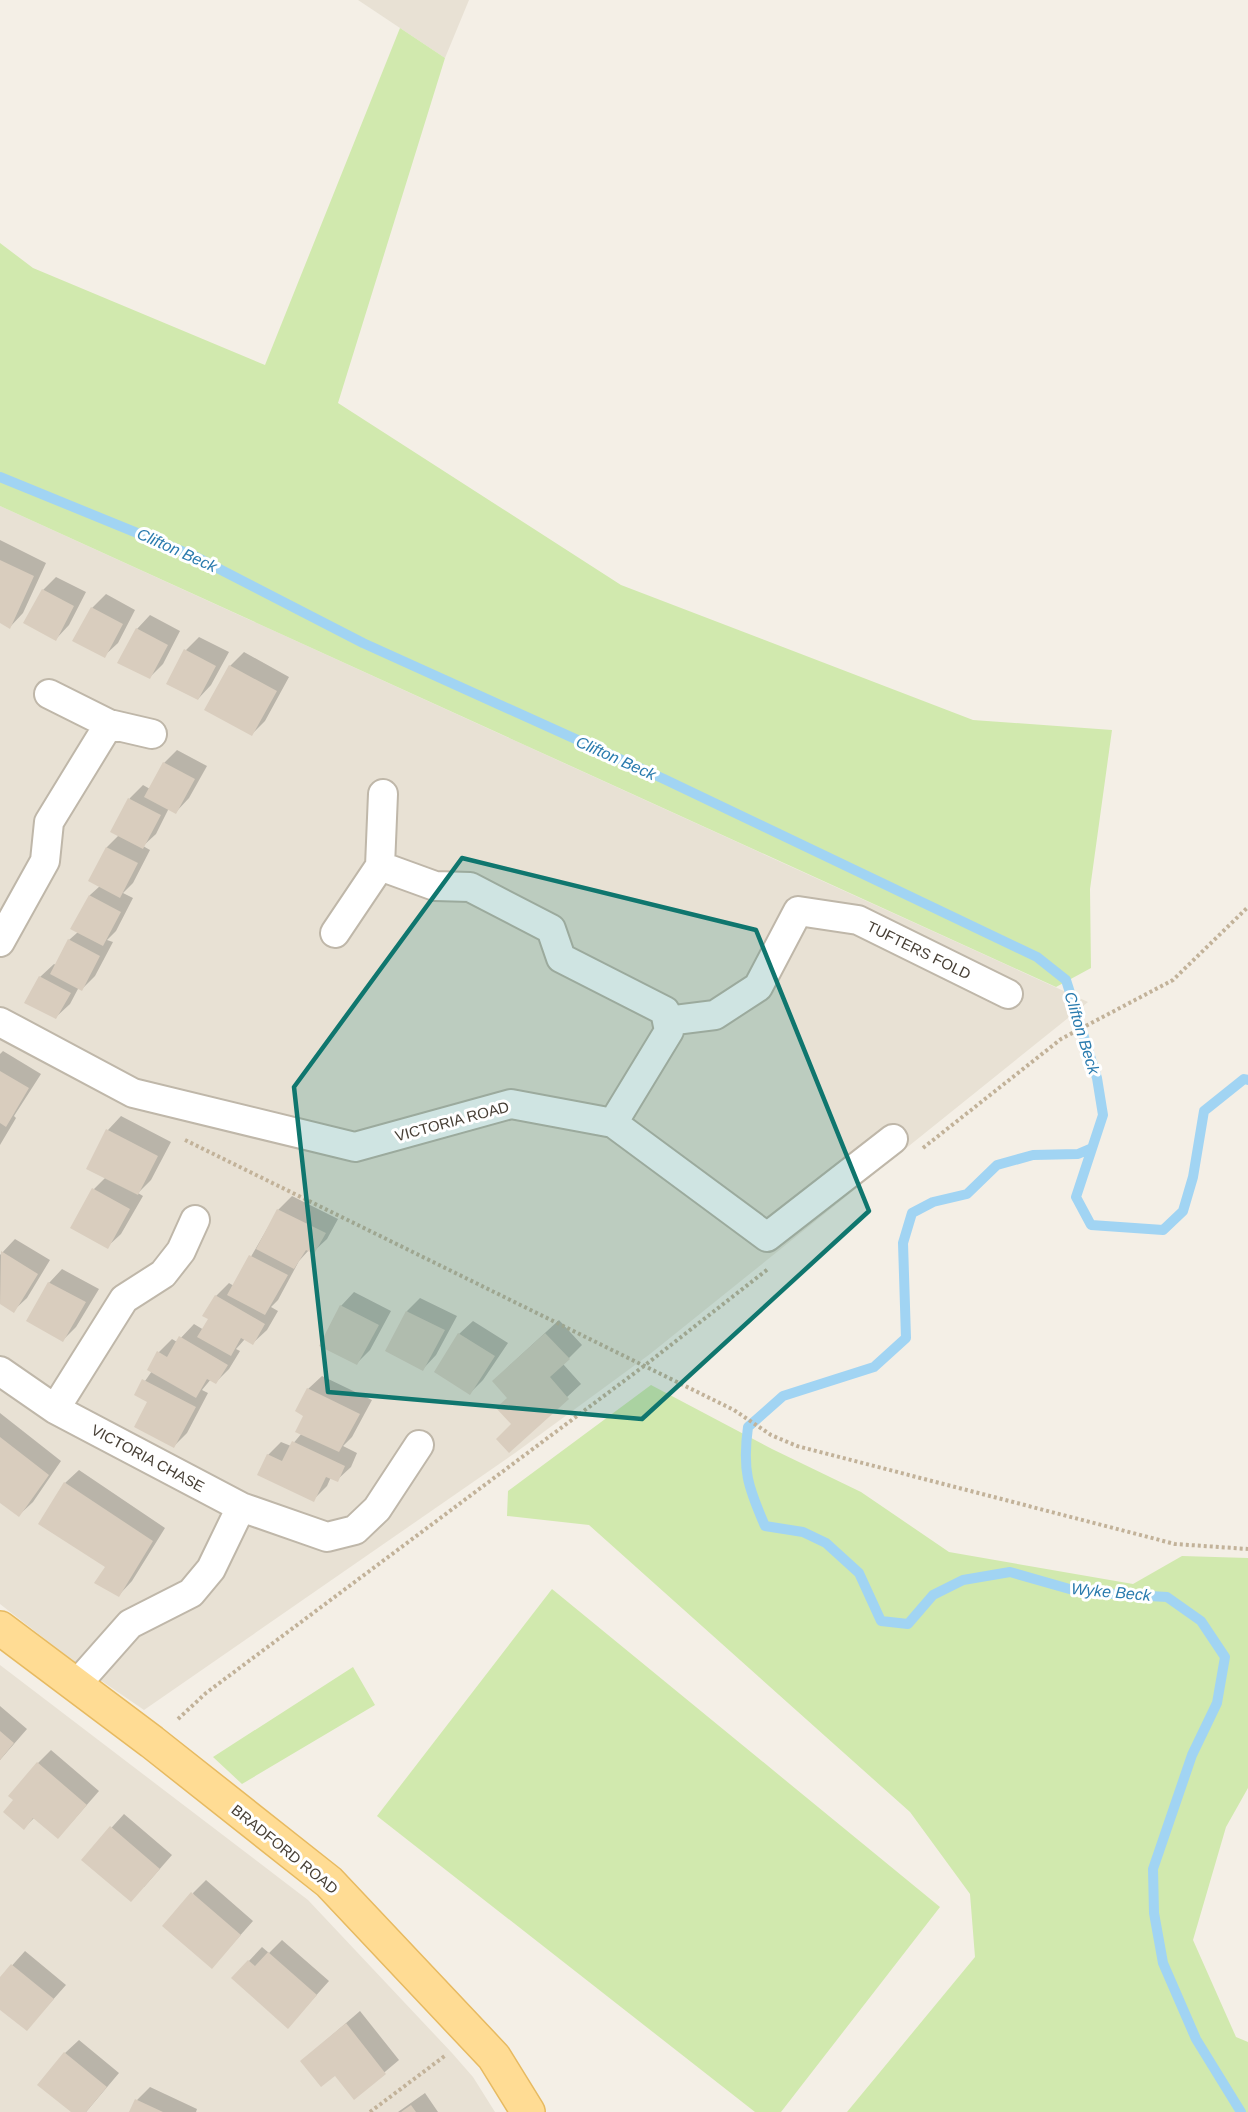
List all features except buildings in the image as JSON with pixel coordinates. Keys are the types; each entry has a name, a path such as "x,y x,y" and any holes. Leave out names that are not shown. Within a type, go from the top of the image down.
{"main road":[{"name":"BRADFORD ROAD","path":"0,1628 152,1742 329,1882 494,2057 528,2112"}],"street":[{"path":"49,694 109,724 152,734"},
{"path":"0,942 45,861 49,822 109,724"},
{"path":"335,933 380,866 383,794"},
{"path":"380,866 435,886 470,887 551,929 561,958 664,1011 669,1031 613,1123"},
{"name":"TUFTERS FOLD","path":"667,1021 715,1015 758,987 798,911 858,920 1008,994"},
{"name":"VICTORIA ROAD","path":"0,1022 133,1093 355,1147 512,1104 613,1123 767,1237 904,1147"},
{"path":"55,1409 124,1299 163,1274 181,1251 195,1220"},
{"name":"VICTORIA CHASE","path":"0,1371 55,1409 241,1507 327,1537 355,1530 377,1509 419,1445"},
{"path":"76,1685 130,1624 190,1593 211,1569 241,1507"}],"path":[{"path":"904,1147 1061,1039 1173,980 1248,907"},
{"path":"182,1138 734,1410 771,1436 798,1446 1175,1544 1248,1549"},
{"path":"152,1742 206,1694 644,1366 776,1263"},
{"path":"370,2112 473,2035"}],"highlighted area":[{"path":"462,858 756,930 869,1211 642,1419 328,1392 294,1087"}],"shaded area":[{"path":"358,0 469,0 445,58"},
{"path":"0,506 1088,1002 650,1354 515,1453 144,1710 77,1664 0,1604"},
{"path":"0,1665 308,1900 452,2053 473,2077 495,2112 0,2112"}],"green space":[{"path":"400,28 445,58 338,403 621,585 973,720 1112,730 1090,889 1091,968 1056,987 0,506 0,243 33,268 265,365"},
{"path":"651,1385 772,1449 861,1492 949,1552 1133,1584 1182,1556 1248,1558 1248,1788 1226,1827 1193,1940 1236,2037 1248,2042 1248,2112 847,2112 975,1957 970,1894 910,1812 589,1525 507,1516 508,1491"},
{"path":"552,1589 940,1907 781,2112 755,2112 377,1816"},
{"path":"353,1667 375,1705 242,1784 213,1757"}],"waterway":[{"name":"Clifton Beck","path":"0,477 196,557 363,643 664,779 1037,957 1066,980 1097,1078 1103,1115 1076,1197 1091,1225 1163,1230 1183,1211 1193,1177 1204,1111 1244,1079 1248,1080"},
{"name":"Wyke Beck","path":"1092,1148 1078,1154 1033,1155 997,1165 967,1194 933,1202 912,1213 903,1243 906,1338 874,1367 783,1396 748,1427 746,1467 754,1500 765,1526 803,1532 826,1543 859,1573 881,1621 908,1624 933,1595 963,1580 1010,1572 1080,1592 1167,1597 1201,1621 1225,1657 1217,1703 1192,1755 1153,1869 1154,1913 1163,1963 1196,2039 1241,2112"}]}
